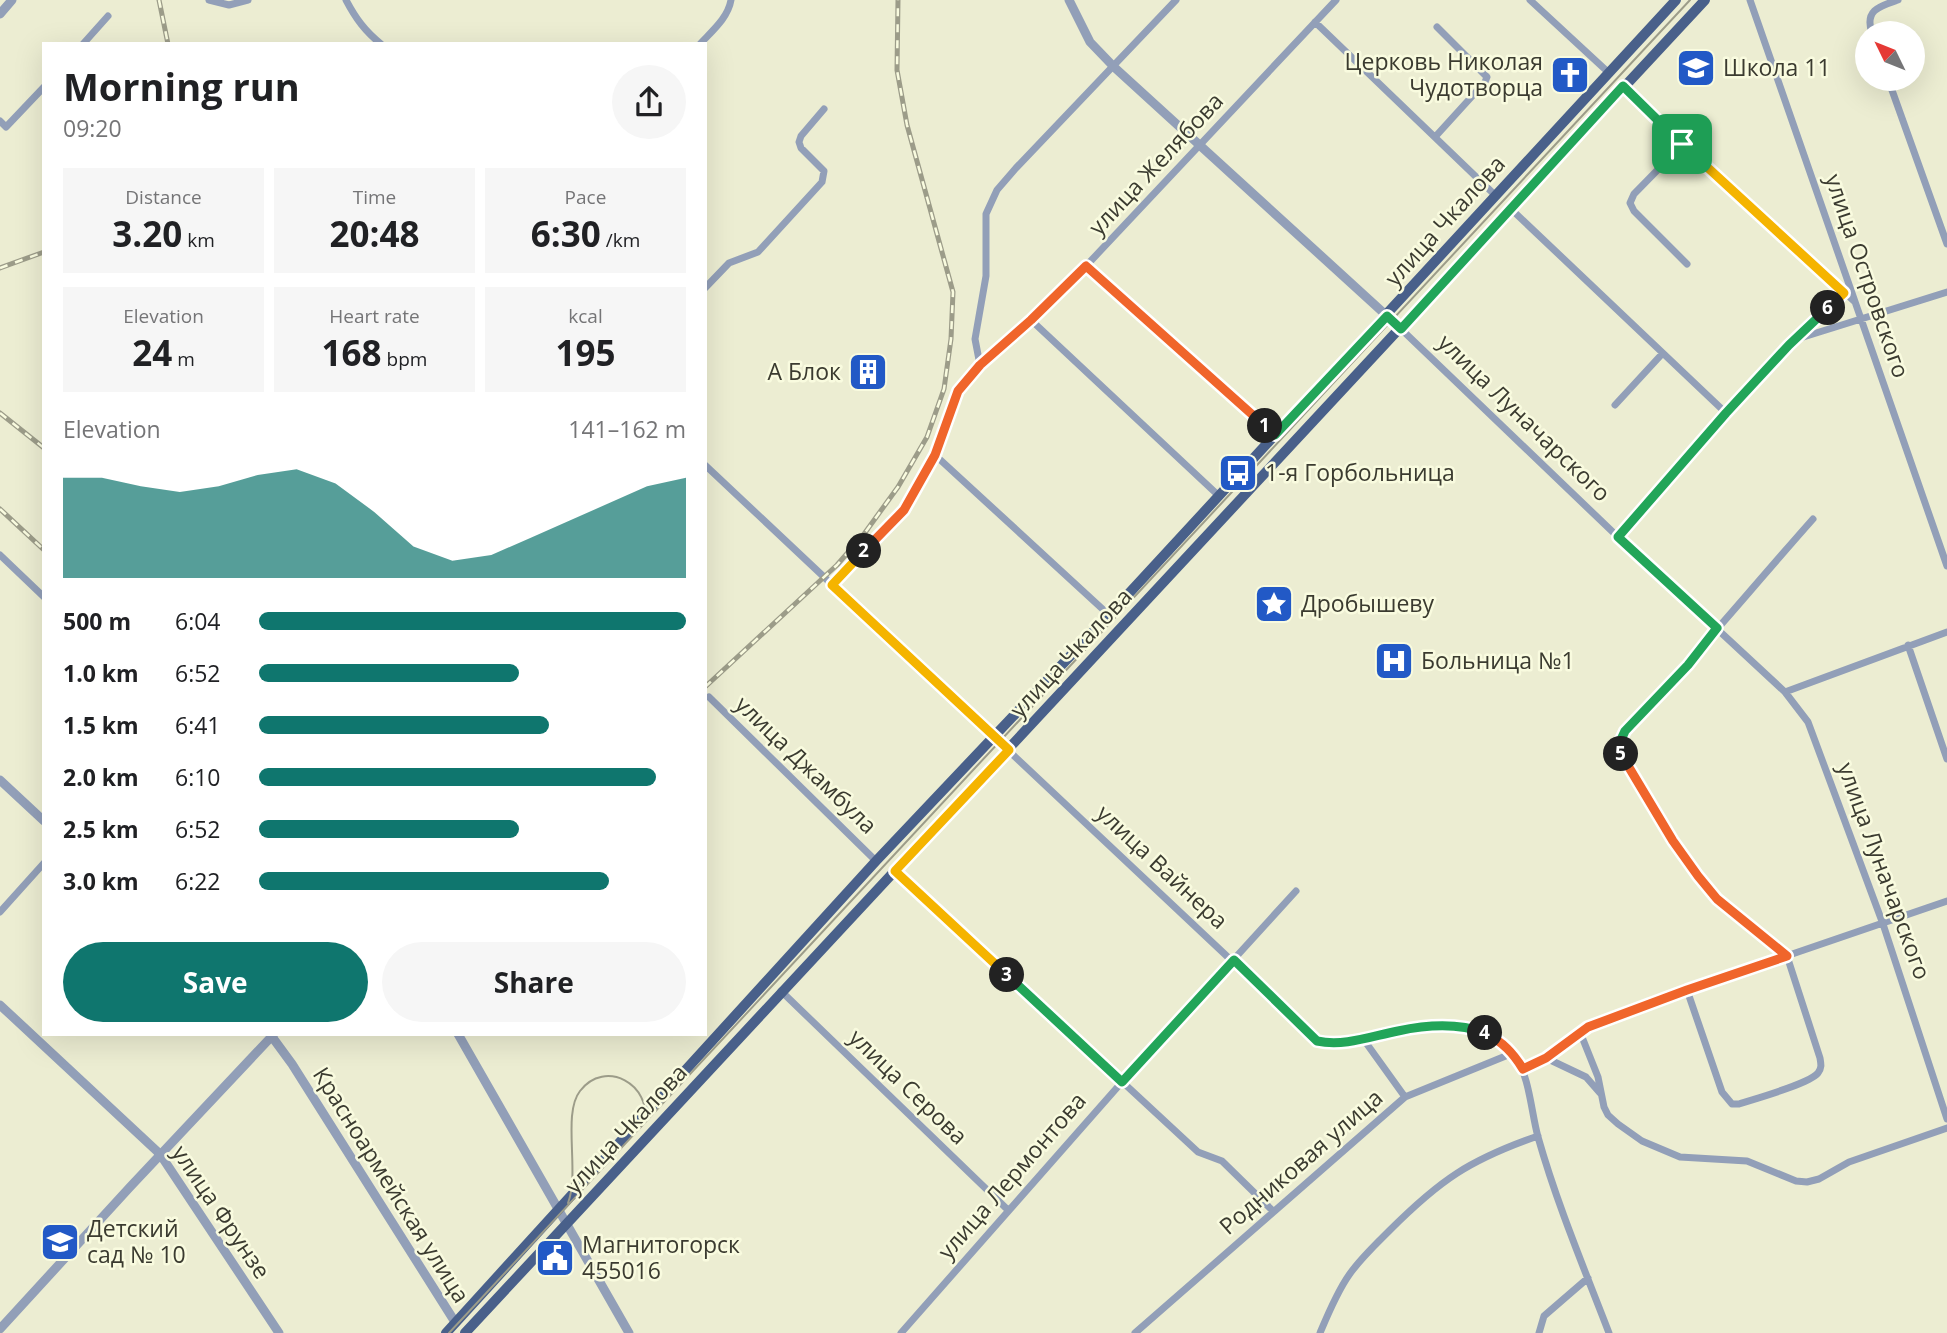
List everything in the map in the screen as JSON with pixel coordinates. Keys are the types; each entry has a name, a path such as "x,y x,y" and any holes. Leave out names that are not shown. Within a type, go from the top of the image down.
{"main road":[{"name":"улица Чкалова","path":"446,1333 876,861 1387,316 1676,0"},
{"name":"улица Чкалова","path":"465,1333 1705,0"},
{"name":"улица Луначарского","path":"1387,316 1401,329"}],"street":[{"path":"0,14 12,0"},
{"path":"209,0 229,5 248,0"},
{"path":"346,0 356,20 378,42"},
{"path":"701,42 723,18 731,0"},
{"name":"улица Луначарского","path":"1069,0 1090,42 1114,67 1387,316"},
{"name":"улица Желябова","path":"832,585 904,510 935,455 958,391 980,365 1086,266 1336,0"},
{"path":"1530,0 1609,73"},
{"name":"улица Островского","path":"1750,0 1947,566"},
{"path":"1870,21 1877,7 1898,0"},
{"path":"980,365 975,339 986,276 986,214 990,201 1003,182 1114,67 1172,1"},
{"path":"85,42 108,16"},
{"path":"1315,22 1496,196"},
{"path":"1435,137 1487,77 1437,27"},
{"path":"1623,86 1855,303"},
{"path":"0,121 6,127 42,89"},
{"path":"1892,91 1947,244"},
{"path":"707,286 729,263 758,252 822,182 824,171 799,142 824,108"},
{"path":"1682,144 1633,194 1630,203 1634,211 1687,264"},
{"path":"1511,209 1726,413"},
{"path":"1086,266 1275,435"},
{"path":"1797,339 1947,292"},
{"path":"1618,537 1726,413 1844,293"},
{"path":"1031,320 1219,496"},
{"name":"улица Луначарского","path":"1401,329 1785,692 1808,722 1883,924 1947,1119"},
{"path":"1615,405 1662,354"},
{"path":"935,455 1109,615"},
{"name":"улица Вайнера","path":"707,467 1317,1041 1325,1043 1364,1040 1424,1027 1458,1027 1489,1035 1513,1053 1523,1069 1538,1136 1609,1333"},
{"path":"1687,990 1722,1092 1732,1104 1806,1081 1814,1077 1822,1066 1787,956 1717,899 1698,876 1673,841 1620,751 1619,744 1625,731 1688,665 1812,519"},
{"path":"0,555 42,595"},
{"path":"1785,692 1947,632"},
{"path":"1908,645 1947,759"},
{"name":"улица Джамбула","path":"709,697 876,861"},
{"path":"0,780 42,819"},
{"path":"0,912 42,865"},
{"path":"895,871 1198,1152 1222,1161 1273,1211"},
{"name":"улица Лермонтова","path":"901,1333 1122,1082 1296,891"},
{"path":"1523,1069 1546,1058 1580,1032 1597,1023 1947,901"},
{"name":"улица Серова","path":"781,991 1008,1210"},
{"name":"улица Фрунзе","path":"0,1005 160,1154 279,1333"},
{"path":"1580,1032 1598,1077 1608,1115 1642,1141 1680,1157 1747,1161 1796,1181 1807,1182 1849,1162 1947,1128"},
{"path":"0,1329 271,1036"},
{"name":"Красноармейская улица","path":"273,1036 455,1322"},
{"path":"459,1036 628,1333"},
{"path":"1364,1040 1405,1097"},
{"name":"Родниковая улица","path":"1135,1333 1405,1097 1513,1053"},
{"path":"1546,1058 1586,1077 1602,1095"},
{"path":"1320,1333 1348,1276 1363,1257 1424,1196 1467,1165 1538,1136"},
{"path":"1539,1333 1544,1317 1588,1278"}],"tram line":[{"path":"449,1333 1690,0"},
{"path":"568,1203 572,1176 572,1114 580,1091 590,1081 602,1077 625,1080 641,1097 645,1109 644,1123"}],"railway":[{"path":"159,0 168,42"},
{"path":"707,685 837,565 864,534 898,487 927,437 944,389 951,339 953,292 907,125 897,70 898,0"},
{"path":"0,268 42,253"},
{"path":"0,413 42,446"},
{"path":"0,509 42,548"}],"place":[{"name":"Школа 11","path":"1696,68"},
{"name":"Церковь Николая Чудотворца","path":"1570,75"},
{"name":"А Блок","path":"868,372"},
{"name":"1-я Горбольница","path":"1238,473"},
{"name":"Дробышеву","path":"1274,604"},
{"name":"Больница №1","path":"1394,661"},
{"name":"Детский сад № 10","path":"60,1242"},
{"name":"Магнитогорск 455016","path":"555,1258"}],"route":[{"path":"1623,86 1682,144 1844,293 1789,345 1726,413 1618,537 1717,628 1688,665 1625,731 1619,744 1622,758 1673,841 1717,899 1787,956 1588,1027 1546,1058 1523,1069 1513,1053 1496,1038 1458,1027 1424,1027 1364,1040 1325,1043 1317,1041 1234,960 1122,1082 895,871 1009,750 832,585 904,510 935,455 958,391 980,365 1086,266 1275,435 1387,316 1401,329 1623,86"}]}
